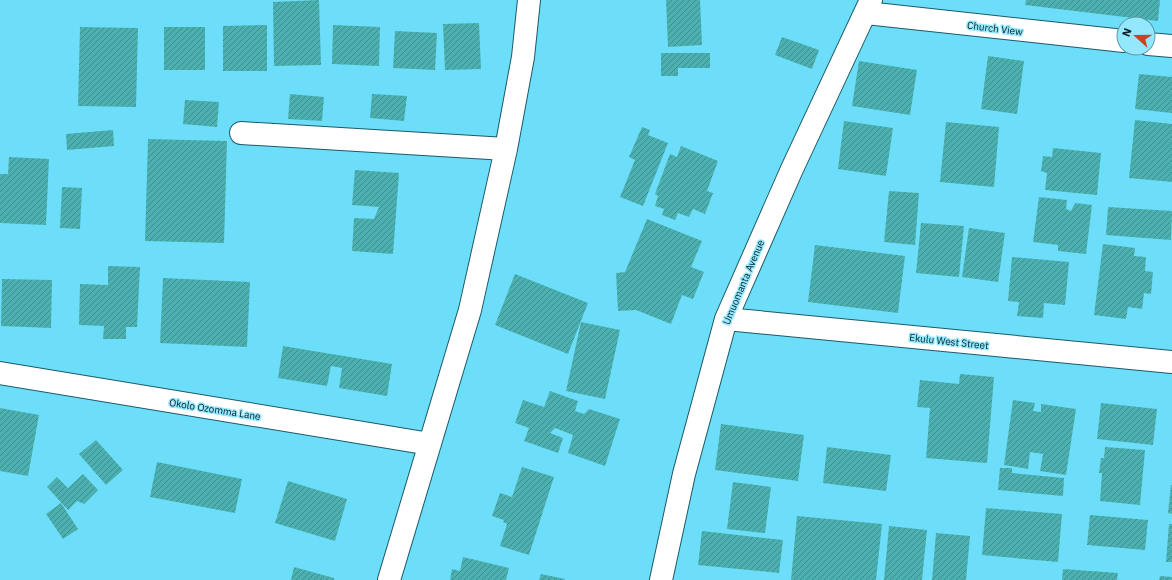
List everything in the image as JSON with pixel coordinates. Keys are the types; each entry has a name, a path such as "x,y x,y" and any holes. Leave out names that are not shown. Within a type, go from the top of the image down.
{"street":[{"path":"389,580 470,310 506,149 523,57 529,0"},
{"name":"Church View","path":"868,6 1116,40"},
{"name":"Umuomanta Avenue","path":"661,580 684,474 726,319 792,169 868,6"},
{"path":"1156,45 1172,46"},
{"path":"241,133 506,149"},
{"name":"Ekulu West Street","path":"726,319 1172,362"},
{"name":"Okolo Ozomma Lane","path":"0,373 69,386 430,444"}],"building":[{"path":"319,0 321,65 274,66 273,2"},
{"path":"666,0 700,0 702,45 668,47"},
{"path":"1026,0 1160,0 1158,21 1156,21 1156,16 1116,16 1025,5"},
{"path":"479,23 481,69 445,70 443,24"},
{"path":"267,25 267,71 223,71 223,26"},
{"path":"333,25 380,27 379,66 332,64"},
{"path":"80,27 138,28 136,107 78,106"},
{"path":"164,27 205,27 205,70 164,70"},
{"path":"395,31 437,33 435,70 393,68"},
{"path":"782,37 819,50 812,69 775,55"},
{"path":"661,53 710,53 710,68 678,68 678,76 661,76"},
{"path":"988,56 1024,61 1017,114 981,109"},
{"path":"859,61 917,70 910,115 852,106"},
{"path":"1139,74 1172,77 1172,113 1135,109"},
{"path":"290,94 324,97 322,121 288,119"},
{"path":"372,94 407,96 404,121 370,118"},
{"path":"185,100 219,102 217,127 183,124"},
{"path":"1135,120 1172,124 1172,182 1129,178"},
{"path":"844,121 893,128 886,176 838,169"},
{"path":"946,122 999,127 994,187 940,182"},
{"path":"642,127 650,130 648,135 668,143 643,206 620,197 635,160 629,157"},
{"path":"113,130 114,146 67,150 66,134"},
{"path":"148,139 227,141 224,243 145,241"},
{"path":"681,146 718,161 707,191 713,193 705,214 693,209 689,217 678,213 675,220 662,215 664,209 655,206 658,196 655,194 670,154 677,157"},
{"path":"1053,148 1101,153 1097,195 1045,190 1047,173 1041,171 1043,156 1052,157"},
{"path":"9,157 49,159 46,225 0,223 0,174 8,174"},
{"path":"355,170 399,173 393,254 352,251 354,218 374,219 379,207 352,205"},
{"path":"62,187 82,188 80,229 60,228"},
{"path":"889,191 919,193 915,245 884,242"},
{"path":"1039,197 1067,200 1066,209 1071,211 1075,203 1092,205 1086,254 1058,251 1058,245 1033,242"},
{"path":"1108,207 1172,211 1171,240 1106,235"},
{"path":"647,219 702,241 691,267 704,272 693,299 682,295 671,324 636,310 618,311 616,273 625,272"},
{"path":"921,223 964,226 959,277 916,273"},
{"path":"969,228 1005,233 998,282 962,277"},
{"path":"1103,244 1135,248 1134,256 1146,257 1145,271 1153,272 1151,294 1144,293 1142,309 1128,307 1126,319 1094,315"},
{"path":"815,245 905,256 898,313 808,302"},
{"path":"1012,257 1069,262 1065,305 1044,303 1043,318 1017,316 1019,302 1008,301"},
{"path":"108,266 140,267 137,327 126,327 126,339 103,339 104,326 79,325 80,284 108,285"},
{"path":"515,274 588,303 568,354 495,325"},
{"path":"163,278 250,282 247,347 160,343"},
{"path":"2,279 52,280 51,328 1,326"},
{"path":"581,322 620,330 605,399 566,391"},
{"path":"283,346 392,364 387,396 339,388 342,368 331,366 327,386 278,378"},
{"path":"960,374 994,377 987,463 926,458 930,408 917,407 920,380 959,384"},
{"path":"550,391 578,401 575,411 584,414 589,409 620,419 605,466 568,453 573,435 555,428 550,433 563,438 558,453 524,441 529,428 515,423 523,400 544,407"},
{"path":"1013,400 1035,403 1033,411 1041,412 1041,404 1076,409 1066,475 1040,471 1043,454 1030,452 1028,469 1004,465"},
{"path":"1101,403 1157,409 1153,445 1097,439"},
{"path":"0,408 39,415 28,476 0,471"},
{"path":"721,424 804,435 798,481 715,470"},
{"path":"96,440 123,470 106,485 79,454"},
{"path":"827,447 891,455 886,491 823,483"},
{"path":"1105,447 1145,450 1140,505 1100,501 1102,473 1099,473 1101,458 1104,458"},
{"path":"157,462 242,479 235,513 150,497"},
{"path":"522,467 554,477 529,555 500,546 507,524 503,522 504,520 492,516 500,493 512,497"},
{"path":"1000,468 1012,468 1012,473 1064,478 1063,496 998,490"},
{"path":"83,474 98,490 84,504 77,501 68,510 47,487 57,477 68,488"},
{"path":"288,481 347,499 335,541 275,523"},
{"path":"733,482 771,487 765,533 727,529"},
{"path":"1172,485 1172,514 1168,513"},
{"path":"61,503 78,529 63,539 46,514"},
{"path":"986,508 1062,514 1058,562 982,555"},
{"path":"1090,515 1148,520 1145,550 1087,545"},
{"path":"797,516 882,524 876,580 791,580"},
{"path":"1169,524 1172,524 1172,562 1166,562"},
{"path":"889,526 927,530 922,580 884,580"},
{"path":"702,531 783,540 779,573 698,565"},
{"path":"936,533 970,536 966,580 932,580"},
{"path":"463,557 509,568 506,580 450,580 452,569 460,571"},
{"path":"294,567 334,578 334,580 291,580"},
{"path":"1063,569 1118,573 1117,580 1062,580"},
{"path":"541,574 565,579 565,580 539,580"},
{"path":"1160,576 1172,577 1172,580 1159,580"}]}
